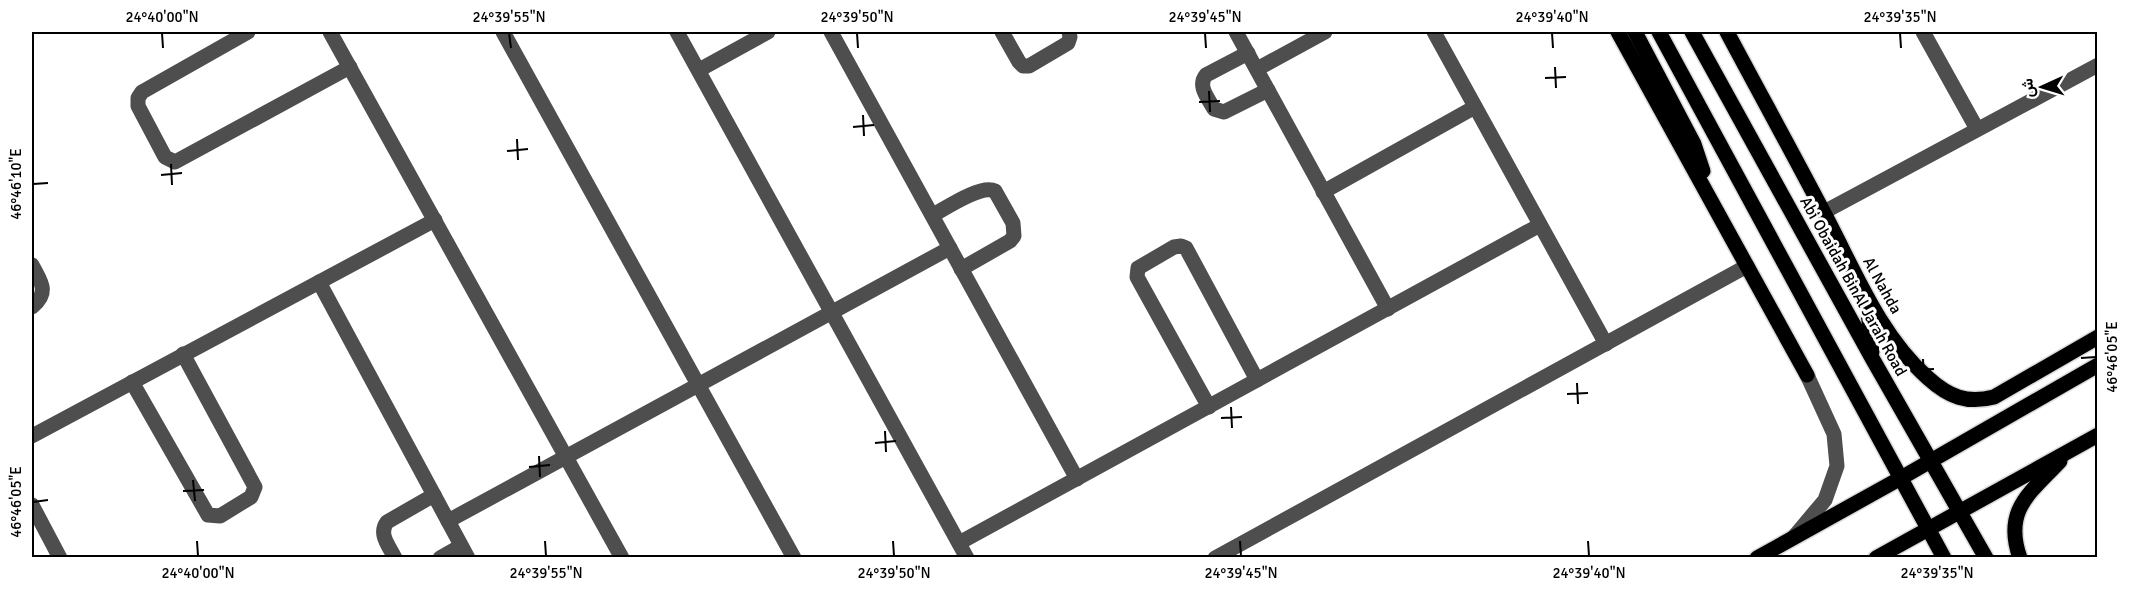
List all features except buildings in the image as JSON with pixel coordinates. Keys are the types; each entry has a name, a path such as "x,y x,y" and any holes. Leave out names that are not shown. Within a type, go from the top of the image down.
{"main road":[{"path":"1618,32 1807,375"},
{"path":"1635,32 1694,144 1719,215"},
{"path":"1659,32 1944,558"},
{"name":"Abi Obaidah BinAl Jarah Road","path":"1692,32 1872,358 1986,558"},
{"name":"Al Nahda","path":"1727,32 1867,294 1893,337 1928,379 1957,398 1982,400 1994,397 2097,337"},
{"path":"1867,294 1872,358"},
{"path":"1757,558 2097,365"},
{"path":"1876,558 2097,435"},
{"path":"2020,558 2014,541 2014,518 2031,493 2069,451"}],"street":[{"path":"248,32 142,92 138,98 138,106 165,157 170,161 175,162 350,67"},
{"path":"330,32 621,558"},
{"path":"503,32 794,558"},
{"path":"677,32 967,558"},
{"path":"699,70 768,32"},
{"path":"831,32 1077,479"},
{"path":"1002,32 1023,66 1029,66 1068,44 1069,32"},
{"path":"1236,32 1388,309"},
{"path":"1257,69 1325,32"},
{"path":"1434,32 1606,344"},
{"path":"1923,32 1977,129"},
{"path":"1248,53 1206,75 1202,80 1202,86 1214,109 1224,112 1268,90"},
{"path":"1824,212 2097,65"},
{"path":"1323,192 1475,107"},
{"path":"933,215 979,190 991,189 995,191 1013,223 1014,236 1010,241 961,269"},
{"path":"32,436 435,220"},
{"path":"959,543 1540,225"},
{"path":"1209,407 1137,277 1138,268 1174,247 1186,248 1257,380"},
{"path":"448,521 950,248"},
{"path":"32,265 42,284 42,292 40,299 32,307"},
{"path":"1215,558 1747,266"},
{"path":"319,282 465,552 440,558"},
{"path":"132,382 207,515 220,516 251,497 255,487 183,354"},
{"path":"1750,558 1792,538 1825,500 1838,466 1834,434 1807,375"},
{"path":"395,558 383,536 387,522 434,495"},
{"path":"32,505 60,558"}]}
